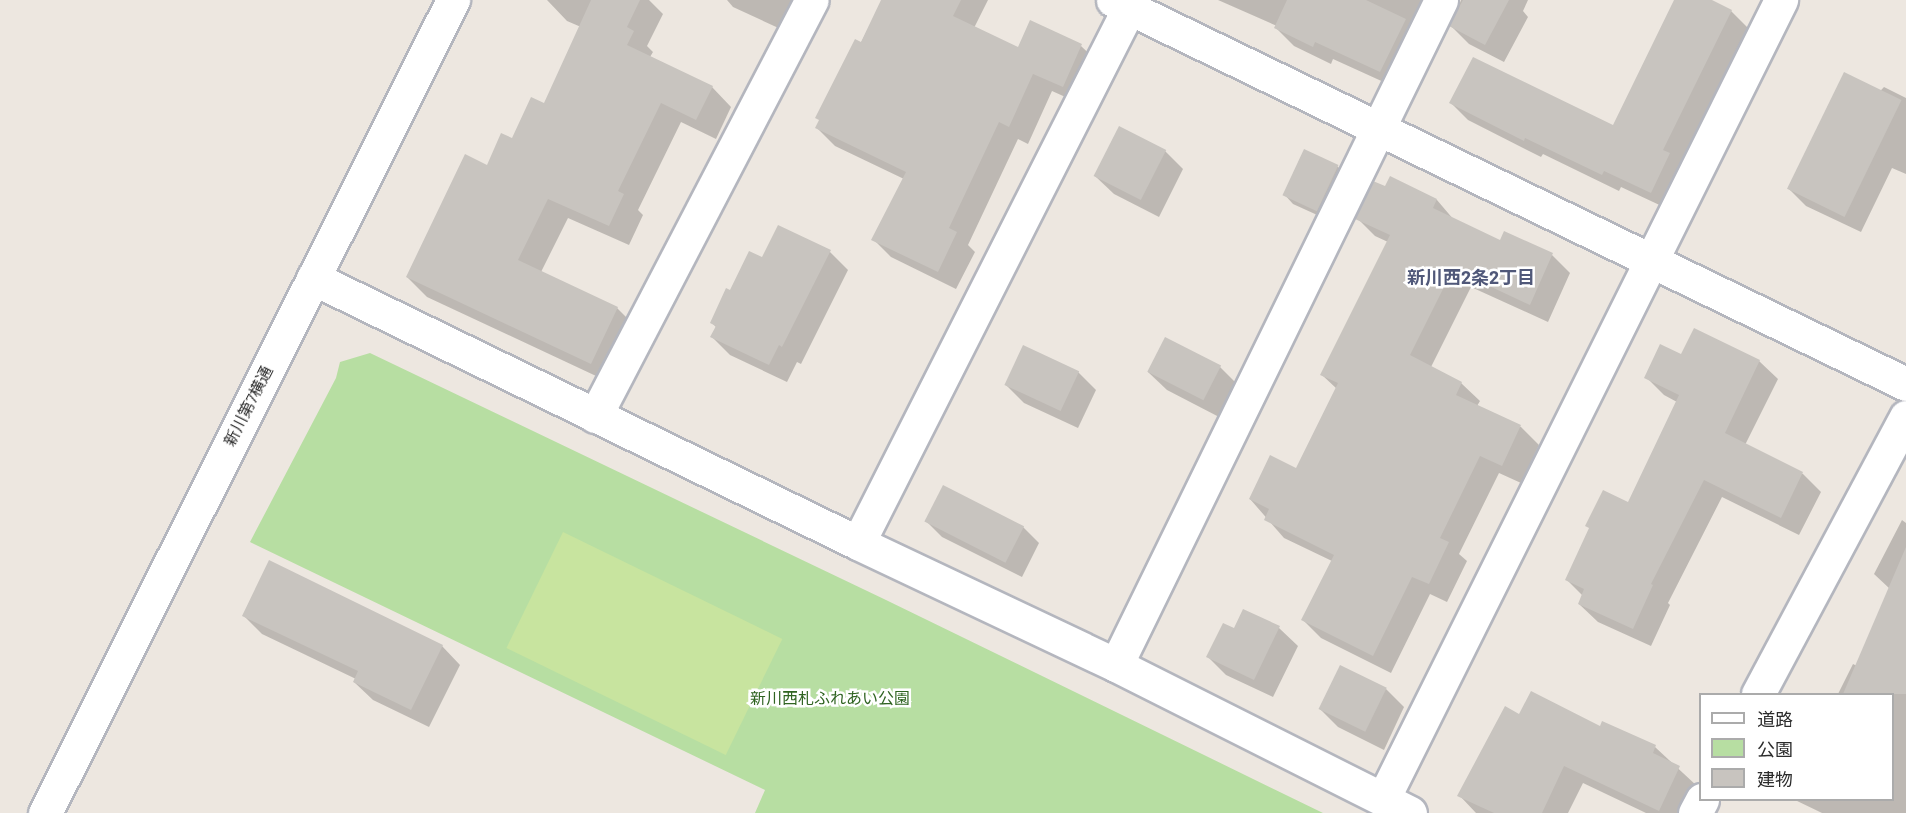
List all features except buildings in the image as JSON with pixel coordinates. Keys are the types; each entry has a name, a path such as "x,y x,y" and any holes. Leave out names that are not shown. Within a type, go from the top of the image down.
{"street":[{"name":"新川第7横通","path":"45,813 453,0"},
{"path":"595,416 812,0"},
{"path":"1116,665 1441,0"},
{"path":"313,278 858,543 1116,665 1396,806 1650,260 1781,0"},
{"path":"858,543 1125,3 1377,128 1906,384"},
{"path":"1759,693 1906,417"}],"green space":[{"name":"新川西札ふれあい公園","path":"370,353 886,600 1323,813 755,813 765,790 250,542 336,378 340,362"},
{"path":"563,532 782,639 726,755 506,648"}],"district":[{"name":"新川西2条2丁目","path":"1471,277"}]}
